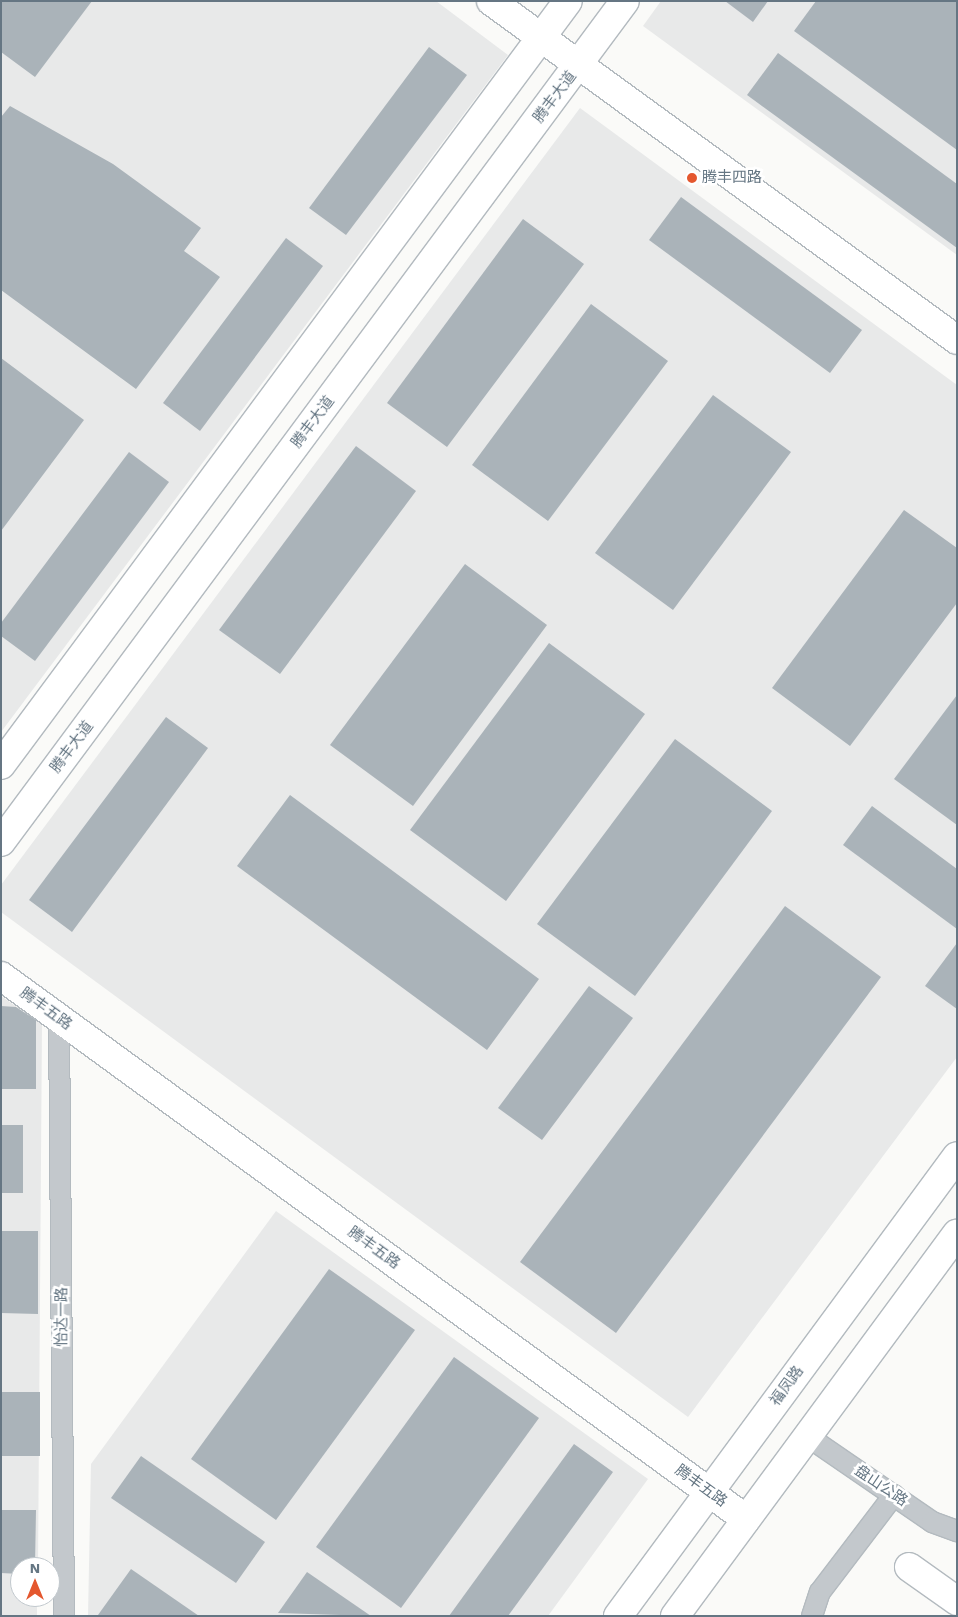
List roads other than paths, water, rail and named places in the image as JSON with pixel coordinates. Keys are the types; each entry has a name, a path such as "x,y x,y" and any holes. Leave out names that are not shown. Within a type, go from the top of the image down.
{"street":[{"path":"492,1 957,340"},
{"path":"1,765 568,1"},
{"name":"腾丰大道","path":"1,842 625,1"},
{"name":"腾丰五路","path":"1,976 746,1519"},
{"name":"怡达一路","path":"59,1018 64,1616"},
{"name":"福凤路","path":"618,1616 957,1156"},
{"path":"675,1616 957,1234"},
{"name":"盘山公路","path":"808,1436 932,1522 957,1531"},
{"path":"812,1616 820,1592 894,1495"},
{"path":"909,1567 957,1601"}],"place":[{"name":"腾丰四路","path":"692,178"}]}
